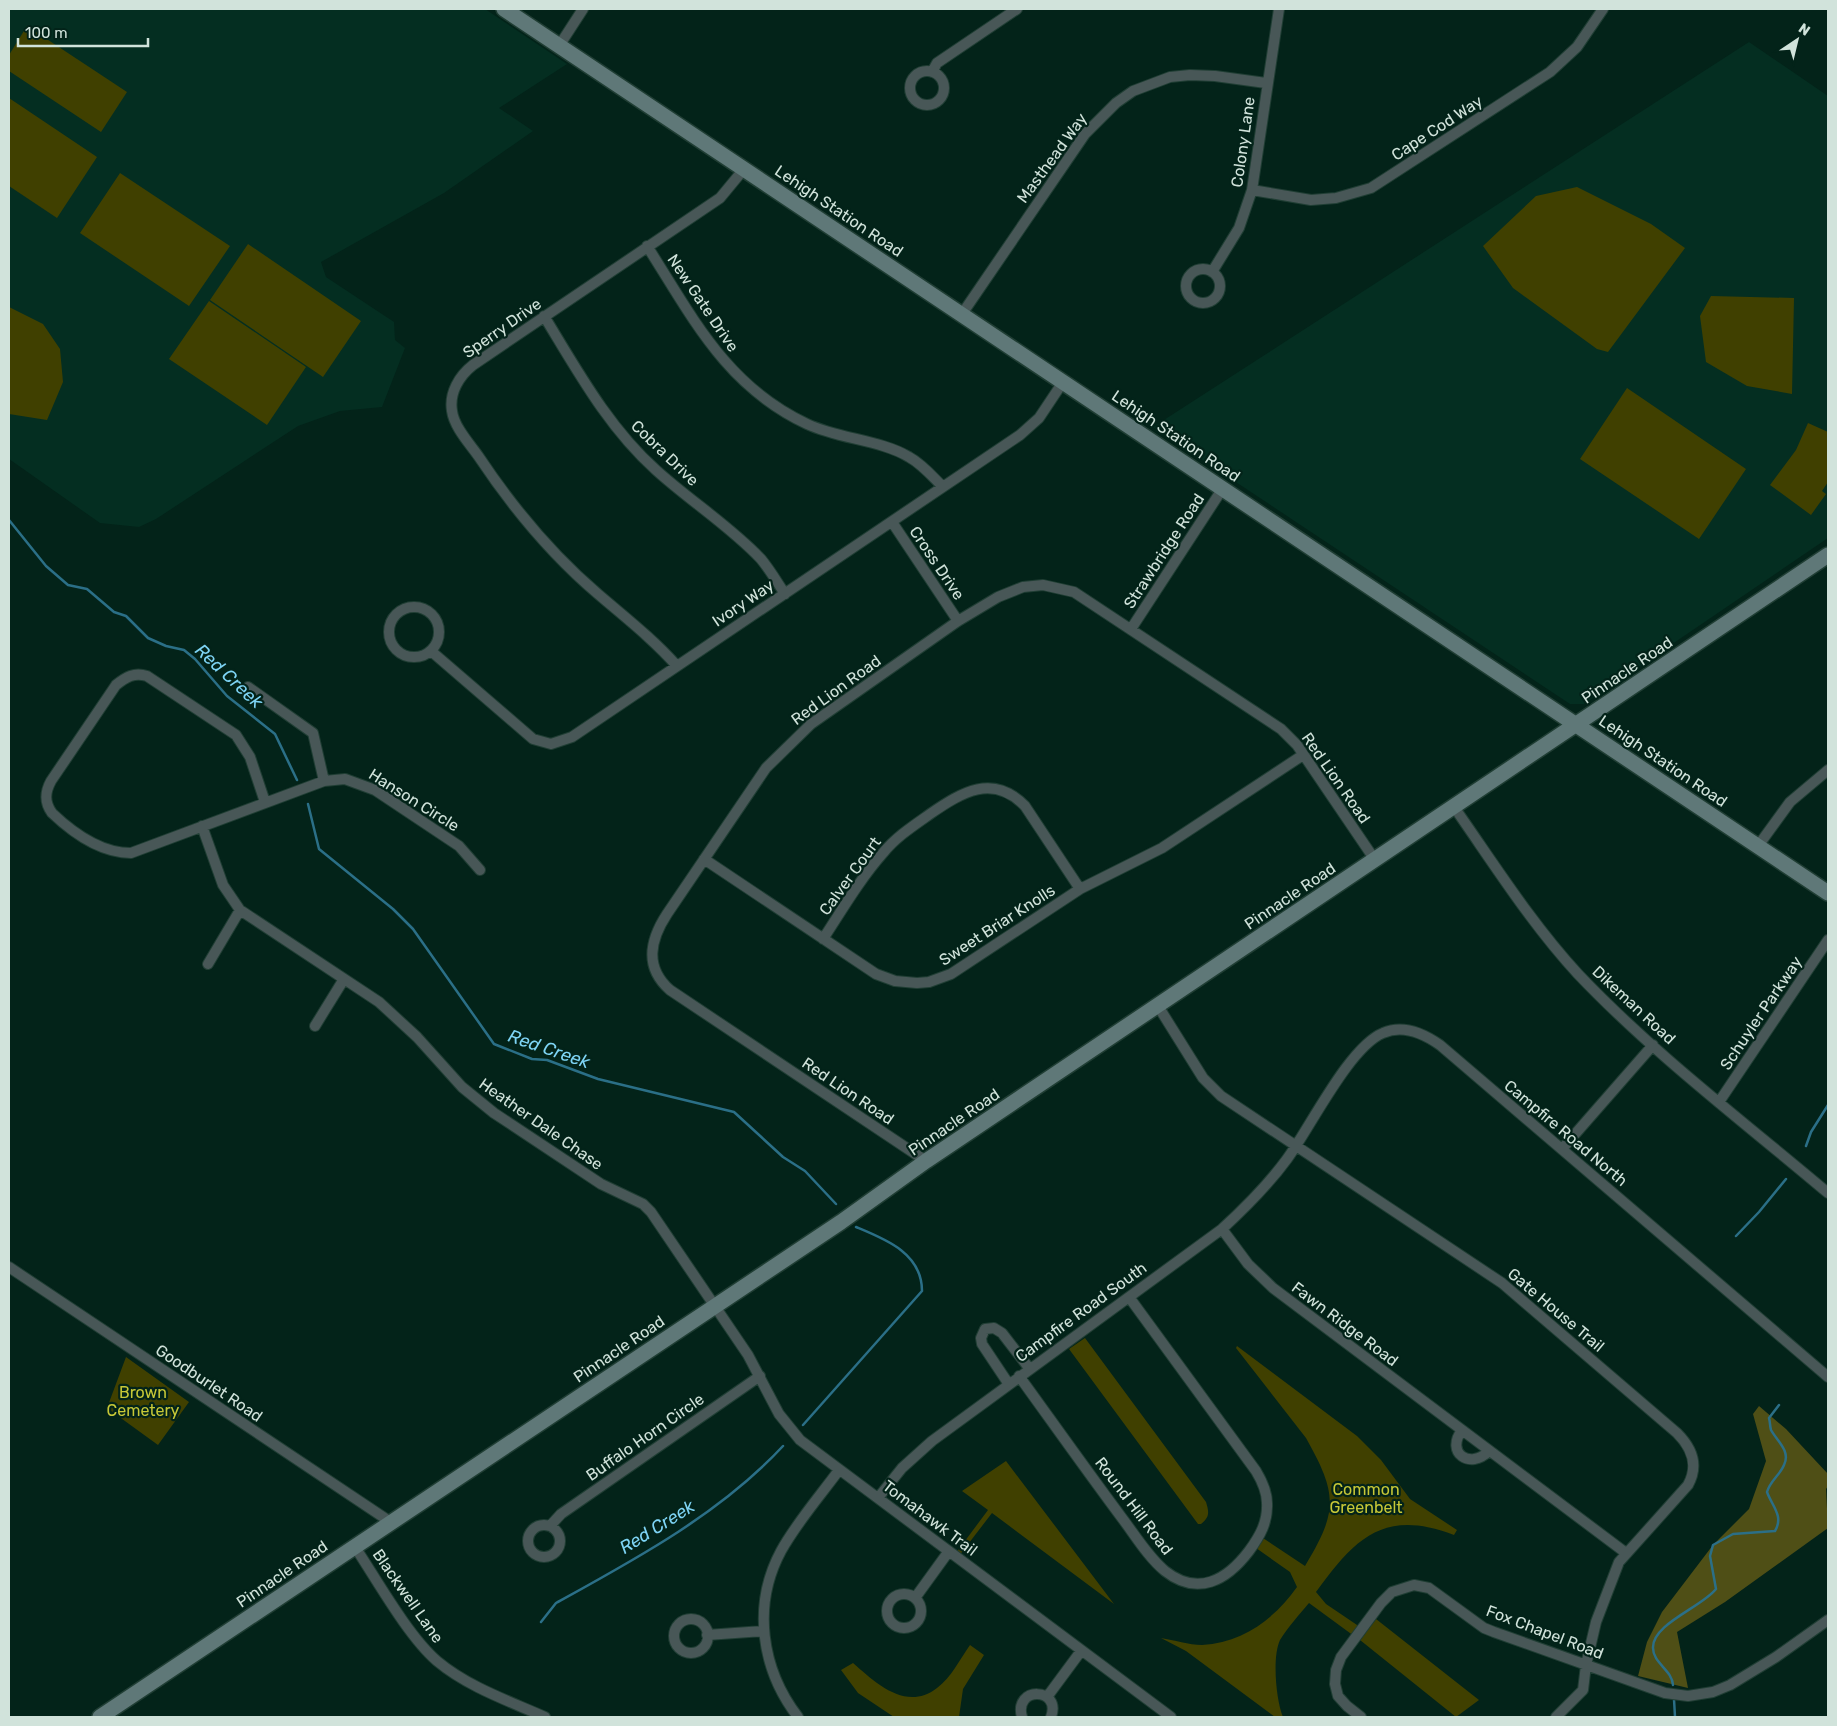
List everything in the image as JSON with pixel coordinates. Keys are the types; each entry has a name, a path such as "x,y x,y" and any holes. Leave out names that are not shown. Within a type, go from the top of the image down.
{"main road":[{"name":"Lehigh Station Road","path":"504,9 1828,893"},
{"name":"Pinnacle Road","path":"100,1717 841,1222 926,1161 1828,555"}],"street":[{"path":"559,46 583,9"},
{"path":"932,72 937,63 1017,9"},
{"name":"Colony Lane","path":"1212,272 1239,228 1252,190 1266,83 1279,9"},
{"name":"Cape Cod Way","path":"1252,190 1311,200 1336,198 1371,188 1550,72 1577,47 1603,9"},
{"name":"Masthead Way","path":"962,314 1085,134 1116,103 1133,91 1170,77 1190,75 1215,76 1266,83"},
{"name":"Sperry Drive","path":"677,666 657,643 598,594 542,541 495,481 454,419 452,397 466,370 720,198 744,169"},
{"name":"New Gate Drive","path":"647,246 716,352 747,385 767,401 808,425 909,457 926,469 943,487"},
{"name":"Cobra Drive","path":"544,316 590,391 628,442 656,470 747,545 769,570 785,594"},
{"name":"Ivory Way","path":"432,650 523,732 541,743 551,744 572,737 1028,429 1048,406 1063,382"},
{"name":"Strawbridge Road","path":"1131,629 1223,488"},
{"name":"Cross Drive","path":"892,522 958,621"},
{"name":"Red Lion Road","path":"926,1161 670,990 659,978 651,955 654,935 752,788 780,753 796,738 958,621 998,597 1015,590 1048,585 1074,592 1290,736 1375,860"},
{"path":"415,608 431,614 436,620 439,636 432,650 417,657 402,654 395,648 390,633 390,625 400,612 415,608"},
{"name":"Hanson Circle","path":"265,802 246,749 230,730 147,676 140,674 128,677 113,690 51,781 46,795 48,808 56,818 83,838 107,849 122,853 143,850 324,781 345,779 375,790 459,846 480,870"},
{"path":"248,686 313,733 324,781"},
{"name":"Sweet Briar Knolls","path":"704,859 885,978 905,983 929,982 962,968 1080,889 1162,848 1303,755"},
{"path":"1758,846 1790,802 1828,770"},
{"name":"Calver Court","path":"823,938 881,855 893,842 951,800 976,789 999,790 1018,799 1025,806 1080,889"},
{"name":"Dikeman Road","path":"1454,807 1554,946 1602,999 1653,1045 1828,1193"},
{"name":"Heather Dale Chase","path":"202,826 223,885 240,910 344,979 402,1022 462,1087 494,1113 601,1184 643,1204 669,1236 714,1306"},
{"path":"208,964 240,910"},
{"name":"Schuyler Parkway","path":"1720,1102 1828,940"},
{"path":"315,1026 344,979"},
{"name":"Gate House Trail","path":"1158,1006 1194,1065 1211,1087 1234,1106 1296,1145 1502,1283 1685,1442 1694,1460 1694,1473 1688,1485 1626,1553 1615,1571 1602,1602 1586,1665 1583,1690 1556,1717"},
{"name":"Campfire Road North","path":"1296,1145 1364,1045 1383,1032 1402,1030 1426,1035 1828,1377"},
{"path":"1562,1149 1653,1045"},
{"name":"Campfire Road South","path":"878,1498 915,1454 1008,1383 1222,1229 1262,1190 1296,1145"},
{"name":"Fawn Ridge Road","path":"1222,1229 1248,1264 1273,1288 1626,1553"},
{"name":"Goodburlet Road","path":"9,1268 392,1523"},
{"name":"Round Hill Road","path":"1019,1376 1113,1506 1165,1570 1183,1581 1194,1584 1217,1581 1226,1576 1246,1556 1265,1527 1266,1493 1256,1471 1129,1297"},
{"name":"Tomahawk Trail","path":"714,1306 760,1376 788,1427 800,1440 1171,1717"},
{"path":"1008,1383 982,1344 982,1333 985,1329 994,1328 1002,1333 1029,1368"},
{"name":"Buffalo Horn Circle","path":"550,1526 561,1514 760,1376"},
{"path":"1462,1430 1455,1443 1456,1450 1463,1457 1478,1460 1489,1450"},
{"path":"798,1717 780,1690 770,1666 762,1631 766,1593 781,1552 839,1470"},
{"name":"Blackwell Lane","path":"355,1547 416,1637 438,1662 469,1682 545,1717"},
{"path":"915,1598 949,1551"},
{"name":"Fox Chapel Road","path":"1361,1717 1338,1696 1335,1677 1338,1663 1386,1596 1398,1588 1406,1586 1428,1588 1484,1628 1678,1696 1698,1696 1730,1685 1776,1657 1828,1620"},
{"path":"707,1635 762,1631"},
{"path":"1047,1697 1082,1650"},
{"path":"1022,1717 1021,1706 1027,1697 1037,1694 1047,1697 1053,1706 1051,1717"}],"shaded area":[{"path":"9,9 485,9 567,64 499,108 533,131 444,193 321,262 326,277 394,322 395,340 405,348 382,407 340,411 298,426 156,519 139,527 100,523 9,459"},
{"path":"1749,42 1828,96 1828,538 1584,704 1570,704 1153,427"},
{"path":"1759,1406 1786,1429 1828,1474 1828,1486 1826,1489 1828,1528 1725,1602 1677,1632 1688,1688 1638,1676 1647,1642 1662,1612 1713,1545 1749,1509 1766,1461 1753,1414"}],"green space":[{"path":"27,26 127,92 101,132 9,71 9,55"},
{"path":"9,98 97,157 57,218 9,186"},
{"path":"120,173 230,246 189,306 80,233"},
{"path":"1577,187 1651,224 1685,248 1608,352 1597,349 1513,288 1483,246 1536,196"},
{"path":"248,244 361,321 323,377 210,300"},
{"path":"1711,296 1794,298 1792,394 1747,386 1706,362 1700,316"},
{"path":"209,301 306,367 267,425 169,359"},
{"path":"9,307 43,324 60,349 63,382 47,420 9,414"},
{"path":"1627,388 1746,469 1699,539 1580,459"},
{"path":"1808,423 1828,432 1828,482 1822,491 1826,494 1811,515 1770,485 1796,450"},
{"path":"1085,1338 1206,1502 1208,1514 1201,1524 1198,1524 1069,1349"},
{"name":"Common Greenbelt","path":"1237,1346 1357,1436 1381,1460 1410,1499 1457,1530 1454,1535 1429,1528 1408,1525 1389,1527 1373,1534 1358,1544 1344,1557 1316,1592 1326,1604 1360,1627 1354,1636 1309,1603 1283,1635 1278,1647 1276,1678 1278,1700 1283,1717 1275,1717 1186,1651 1161,1638 1202,1645 1217,1643 1244,1634 1268,1619 1297,1587 1290,1572 1256,1548 1263,1538 1305,1566 1324,1531 1328,1516 1330,1503 1324,1474 1306,1438 1236,1348"},
{"name":"Brown Cemetery","path":"126,1357 189,1402 158,1445 107,1408"},
{"path":"1006,1461 1114,1604 992,1513 959,1556 956,1553 988,1510 962,1491"},
{"path":"1376,1619 1479,1700 1456,1717 1360,1640"},
{"path":"970,1645 984,1655 963,1689 959,1717 894,1717 858,1693 841,1670 853,1663 871,1679 892,1692 914,1697 925,1695 942,1684 951,1674"}],"waterway":[{"name":"Red Creek","path":"9,520 46,566 68,585 87,589 114,612 126,616 148,638 166,646 184,650 195,659 227,696 275,734 297,780"},
{"name":"Red Creek","path":"308,804 319,849 393,909 413,929 494,1044 532,1059 547,1060 598,1079 734,1112 783,1157 805,1171 836,1204"},
{"path":"1806,1146 1811,1132 1828,1105"},
{"path":"1736,1236 1786,1179"},
{"name":"Red Creek","path":"803,1425 922,1291 916,1267 909,1257 890,1243 856,1227"},
{"path":"1673,1685 1672,1680 1654,1653 1655,1639 1660,1631 1716,1589 1710,1556 1713,1545 1733,1534 1775,1531 1777,1526 1778,1516 1767,1492 1786,1460 1785,1451 1771,1430 1769,1418 1779,1405"},
{"name":"Red Creek","path":"541,1622 556,1603 647,1552 705,1514 733,1493 783,1446"},
{"path":"1674,1699 1675,1717"}]}
